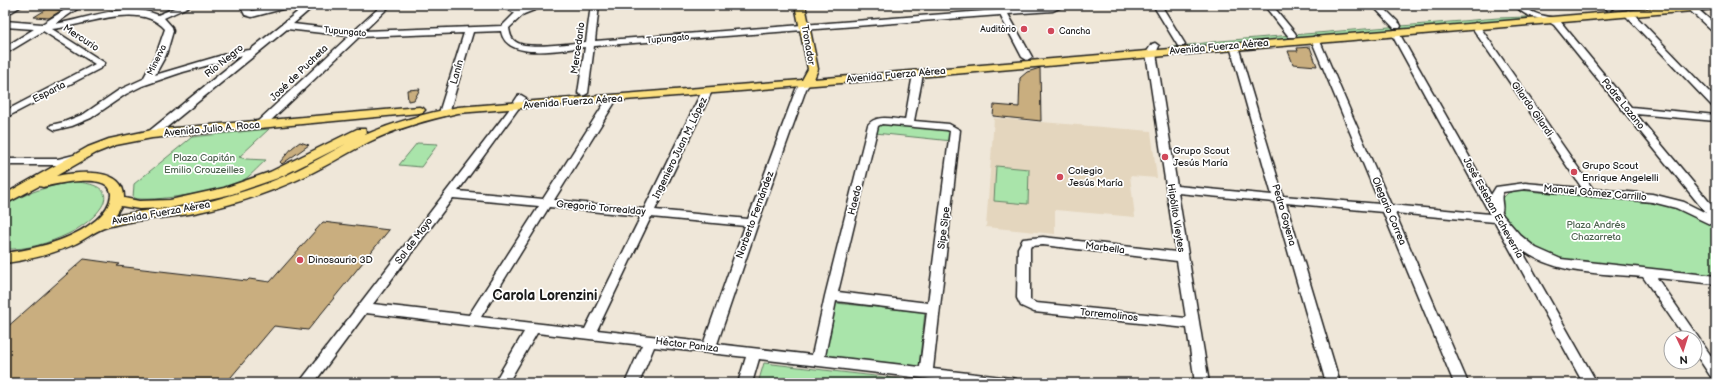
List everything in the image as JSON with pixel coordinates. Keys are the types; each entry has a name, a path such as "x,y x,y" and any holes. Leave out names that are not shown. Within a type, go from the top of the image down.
{"main road":[{"name":"Tronador","path":"800,5 813,69 808,79"},
{"name":"Avenida Fuerza Aérea","path":"519,102 612,99 707,91 808,79 1027,57 1234,46 1315,39 1607,7 1649,5"},
{"name":"Avenida Fuerza Aérea","path":"117,201 139,205 170,204 227,191 274,175 365,130 419,110 476,108 583,93 808,79 918,74 1153,50 1181,44 1292,35 1475,26 1628,13 1690,6 1716,6"},
{"name":"Avenida Fuerza Aérea","path":"95,226 134,216 169,214 194,209 248,194 293,177 379,133 400,124 446,109"},
{"name":"Avenida Julio A. Roca","path":"5,200 51,168 83,156 113,142 152,134 419,110"},
{"name":"Avenida Julio A. Roca","path":"17,192 38,184 64,178 92,176 103,178 111,182 116,187 118,193 117,201"},
{"path":"5,258 24,256 49,249 80,236 109,214 117,201"}],"street":[{"path":"5,13 19,5"},
{"path":"5,51 79,5"},
{"path":"5,24 43,27 116,13 140,13 158,18 188,5"},
{"path":"244,5 248,12 252,14 287,5"},
{"name":"Río Negro","path":"152,134 311,5"},
{"name":"José de Pucheta","path":"261,124 387,5"},
{"path":"502,5 521,12"},
{"path":"506,28 511,20 521,12 543,5"},
{"name":"Mercedario","path":"583,93 595,5"},
{"name":"Tupungato","path":"285,26 357,34 469,31 506,28 506,39 511,44 526,48 590,45 805,28 1000,9 1053,8 1062,5"},
{"path":"1157,5 1181,44"},
{"path":"1268,5 1292,35"},
{"name":"José Esteban Echeverría","path":"1376,5 1396,29 1590,383"},
{"path":"1519,5 1532,15 1551,19"},
{"path":"1690,6 1716,30"},
{"path":"1000,9 1027,57"},
{"path":"1628,13 1716,105"},
{"name":"Minerva","path":"147,81 161,55 169,31 169,29 158,18"},
{"name":"Padre Lozano","path":"1551,19 1557,23 1716,218"},
{"name":"Gilardo Gilardi","path":"1475,26 1590,192"},
{"name":"Mercurio","path":"43,27 100,63 94,70"},
{"name":"Lanín","path":"446,109 469,31"},
{"name":"Olegario Correa","path":"1315,39 1461,383"},
{"name":"Pedro Goyena","path":"1234,46 1333,383"},
{"name":"Hipólito Vieytes","path":"1153,50 1182,257 1202,383"},
{"name":"Minerva","path":"54,127 64,125 87,116 107,104 120,93 147,81 236,54 252,53"},
{"name":"Esparta","path":"5,115 94,70"},
{"path":"909,123 918,74"},
{"name":"Norberto Fernández","path":"709,348 798,96 808,79"},
{"name":"Ingeniero Juan M. López","path":"589,334 707,91"},
{"path":"472,321 612,99"},
{"name":"Sol de Mayo","path":"306,383 519,102"},
{"path":"1628,110 1716,118"},
{"name":"Haedo","path":"817,361 831,296 873,125 881,121 909,123"},
{"name":"Sipe Sipe","path":"909,123 955,130 926,373"},
{"path":"5,162 51,168"},
{"name":"Manuel Gómez Carrillo","path":"1499,219 1496,196 1500,189 1525,186 1665,200 1693,210 1716,223"},
{"path":"1172,189 1499,219 1528,249 1556,263 1648,274 1716,280"},
{"name":"Gregorio Torrealday","path":"450,194 752,223"},
{"name":"Marbella","path":"1026,303 1023,298 1024,248 1027,242 1043,241 1182,257"},
{"path":"1648,274 1686,330"},
{"path":"831,296 934,308"},
{"name":"Torremolinos","path":"1026,303 1034,307 1193,324"},
{"name":"Héctor Paniza","path":"363,308 926,373 979,381 1011,383"},
{"path":"501,383 533,328"},
{"path":"632,383 650,341"},
{"path":"745,383 754,353"},
{"path":"1703,354 1716,373"}],"shaded area":[{"name":"Colegio Jesús María","path":"994,118 1151,131 1157,178 1130,176 1135,217 1055,210 1055,234 986,227"}],"green space":[{"path":"1526,17 1529,18 1483,24 1234,44 1173,47 1220,41"},
{"path":"885,123 947,128 951,132 952,141 875,133 876,127"},
{"name":"Plaza Capitán Emilio Crouzeilles","path":"269,129 239,157 246,159 266,160 240,182 218,189 170,198 133,198 134,184 192,137"},
{"path":"417,143 438,144 421,167 399,165"},
{"path":"996,166 1029,169 1028,204 994,201"},
{"path":"76,182 93,185 102,190 105,197 103,205 97,213 88,221 68,234 46,243 30,247 5,249 5,206 21,197 39,190"},
{"name":"Plaza Andrés Chazarreta","path":"1519,190 1663,204 1694,214 1716,229 1716,276 1562,261 1524,243 1505,220 1502,199 1508,193"},
{"path":"835,303 925,312 919,366 824,356"},
{"path":"764,363 935,383 758,383"}],"building":[{"path":"47,9 62,10 49,18 34,17"},
{"path":"1310,47 1317,66 1293,64 1288,51 1298,51 1297,48"},
{"path":"1040,68 1041,121 993,116 994,105 1019,107 1020,78 1027,72"},
{"path":"420,89 414,100 408,101 407,90"},
{"path":"300,142 309,145 282,164 280,162 293,147"},
{"path":"323,222 389,230 308,330 274,326 226,383 5,383 5,329 84,259 120,264 117,266 247,281 249,279 270,282"}],"place":[{"name":"Auditório","path":"1024,29"},
{"name":"Cancha","path":"1051,31"},
{"name":"Grupo Scout Jesús María","path":"1165,157"},
{"name":"Grupo Scout Enrique Angelelli","path":"1574,172"},
{"name":"Colegio Jesús María","path":"1060,177"},
{"name":"Dinosaurio 3D","path":"300,260"}],"district":[{"name":"Carola Lorenzini","path":"545,295"}]}
